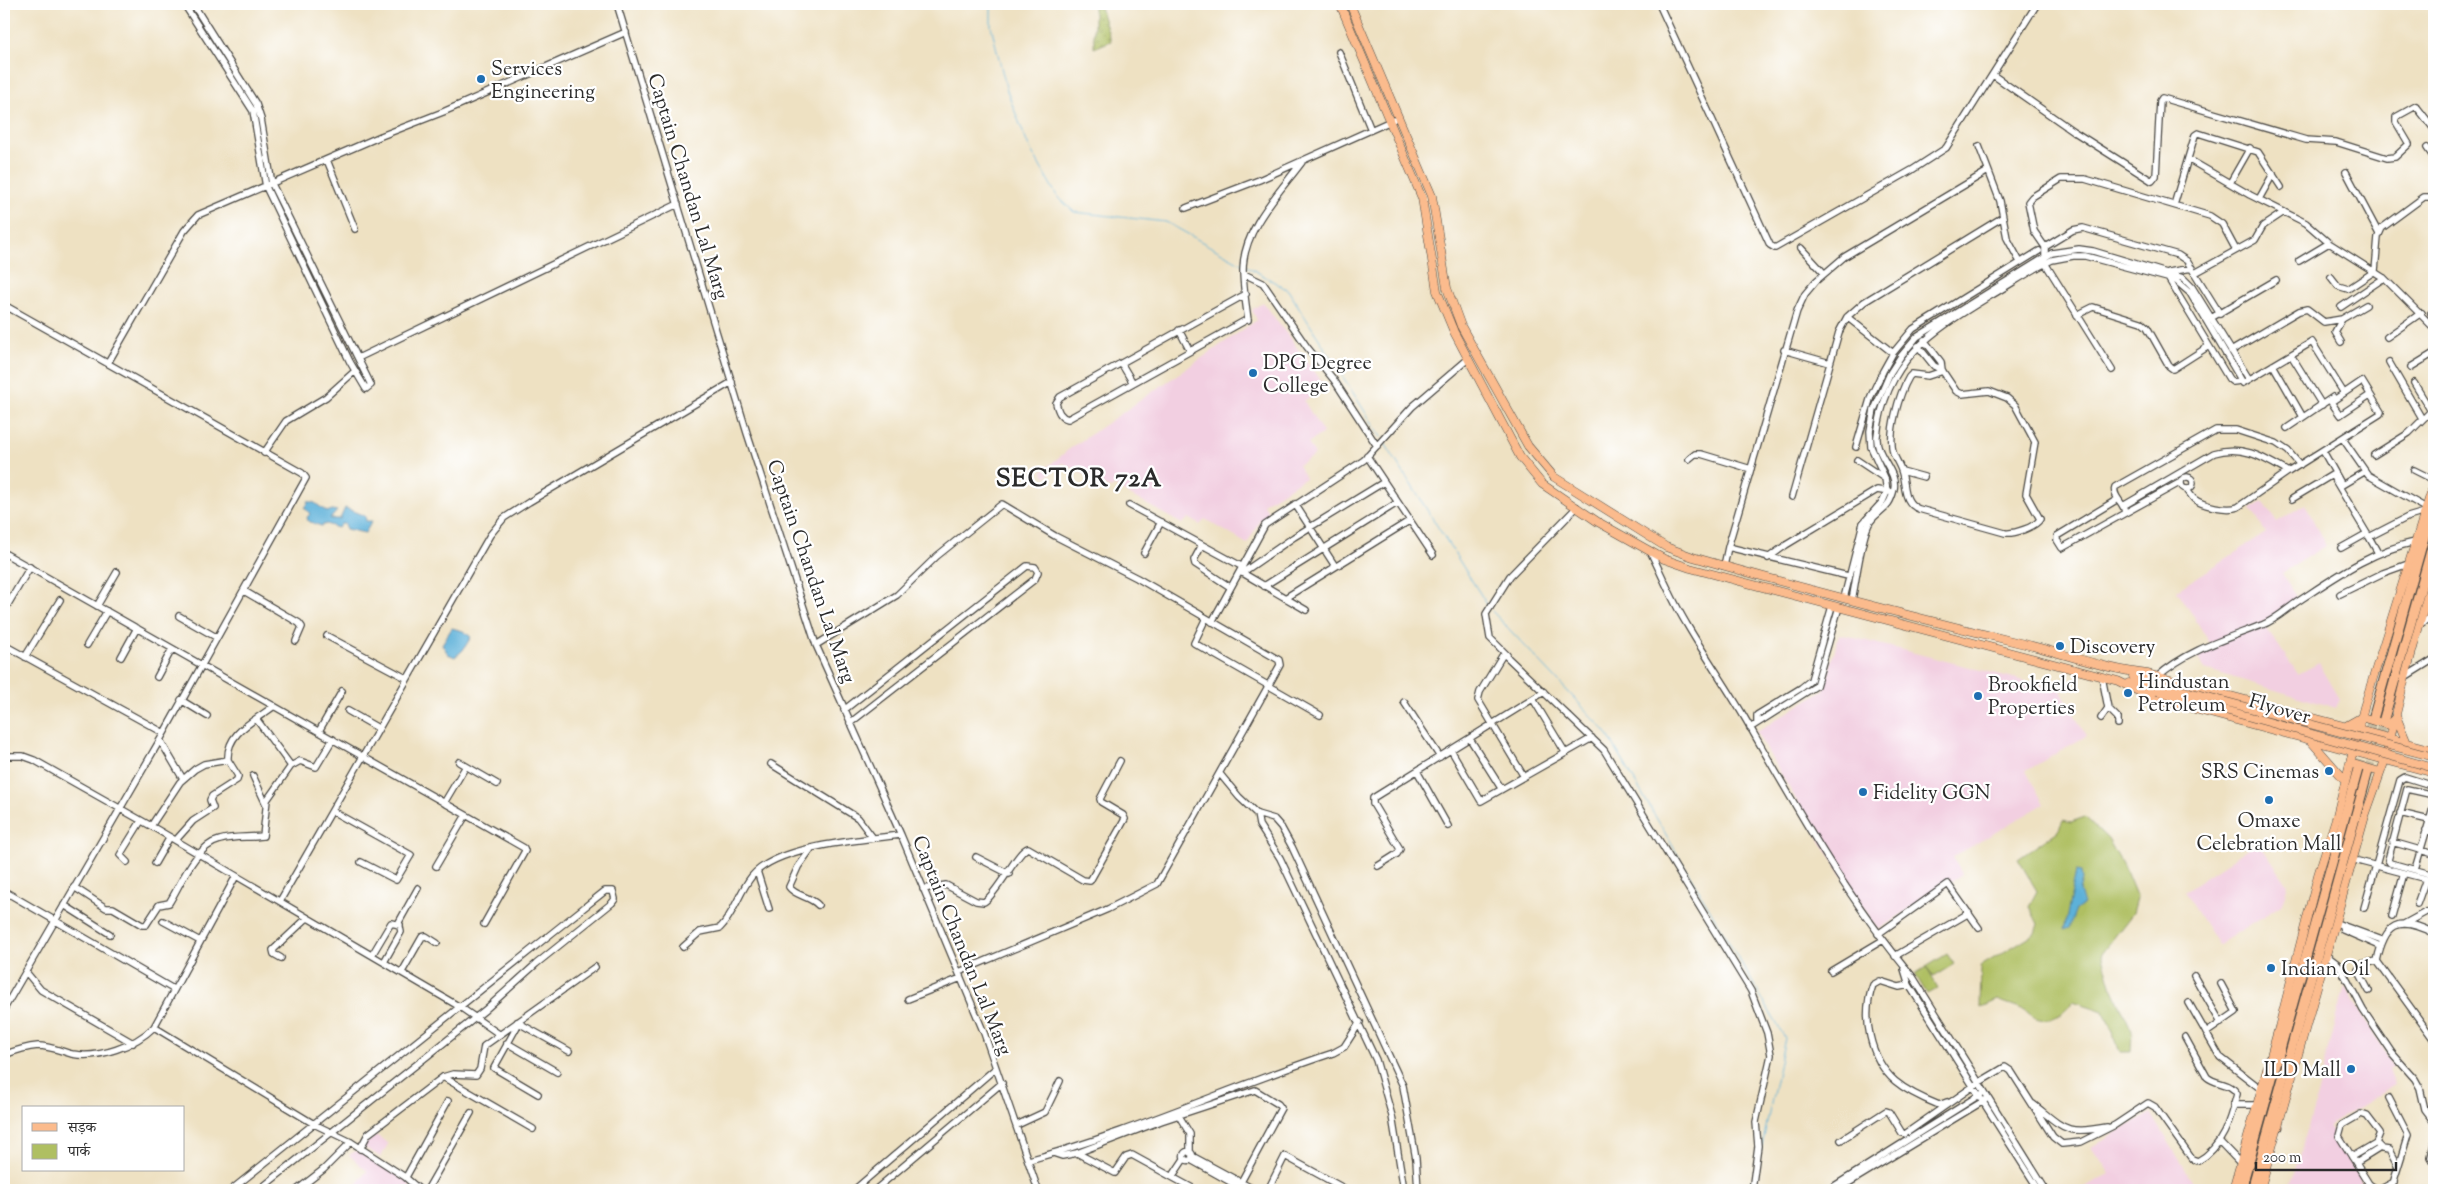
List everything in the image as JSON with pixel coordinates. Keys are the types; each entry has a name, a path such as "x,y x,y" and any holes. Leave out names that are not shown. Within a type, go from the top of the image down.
{"highway":[{"path":"2373,719 2434,502"},
{"path":"2383,722 2434,540"},
{"path":"2241,1190 2363,770 2296,1050 2275,1109 2252,1190"},
{"path":"2270,1058 2272,1079"},
{"path":"2275,1109 2278,1127"},
{"path":"2250,1129 2262,1116"}],"main road":[{"path":"1340,4 1422,198 1437,291 1454,332 1520,457 1530,472 1542,484 1598,522 1650,551 1690,568 2118,681 2150,697 2434,773"},
{"name":"Flyover","path":"1350,4 1432,196 1446,288 1462,326 1535,456 1554,477 1666,547 1693,557 1844,598 2061,653 2434,768"},
{"path":"1432,260 1442,258"},
{"path":"2233,1190 2318,875 2337,815 2344,780 2434,482"},
{"path":"1690,568 1693,557"},
{"path":"2260,1190 2278,1127 2296,1050 2339,925 2378,776 2386,760 2405,677 2434,572"},
{"name":"Flyover","path":"2118,681 2158,684 2434,757"},
{"path":"2158,684 2335,723 2434,750"},
{"path":"2346,726 2362,717 2388,725 2396,716"},
{"path":"2396,716 2407,743"},
{"path":"2331,744 2339,740 2342,731 2335,723"},
{"path":"2309,739 2344,780"},
{"path":"2413,767 2403,761 2402,756 2404,749 2416,746"},
{"path":"2350,762 2378,776"},
{"path":"2378,776 2385,770 2401,764"}],"street":[{"path":"184,4 258,117 266,187 355,371 364,387 370,387 371,385 358,358 272,184 258,117 252,96 192,4"},
{"name":"Captain Chandan Lal Marg","path":"617,4 732,382 816,645 901,835 960,975 1002,1083 1038,1190"},
{"path":"1659,4 1770,246 1773,248 1778,248 1912,170 1946,148 2037,4"},
{"path":"108,364 192,220 198,215 381,136 443,112 626,32"},
{"path":"1339,52 1371,130"},
{"path":"1993,75 2079,135 2152,181 2156,176 2160,100 2162,98 2306,140 2336,142 2387,158 2393,158 2409,144 2396,122 2398,116 2416,106 2434,128"},
{"path":"1186,208 1259,180 1399,118"},
{"path":"2174,205 2194,135 2198,133 2250,148 2263,156 2281,187"},
{"path":"1979,146 2003,217 2007,238 2026,271"},
{"path":"2230,183 2250,148"},
{"path":"2427,148 2434,158"},
{"path":"2188,159 2306,223 2329,243 2384,278 2434,328"},
{"path":"327,160 355,229"},
{"path":"1246,294 1060,397 1056,403 1059,412 1068,419 1248,321 1246,294 1243,272 1245,257 1256,225 1303,160"},
{"path":"1724,566 1784,350 1805,294 1824,272 1844,257 1988,171"},
{"path":"2346,172 2378,234 2375,271"},
{"path":"2259,199 2274,174"},
{"path":"2112,370 2045,260 2045,247 2034,231 2028,202 2032,197 2061,179 2085,179 2174,205 2217,220 2236,250"},
{"path":"2378,234 2384,226 2424,197 2434,197"},
{"path":"358,358 678,204"},
{"path":"2168,275 2193,271 2255,240 2263,226 2284,212"},
{"path":"1792,496 1839,332 1847,317 1864,302 2003,217"},
{"path":"2045,247 2073,230 2083,228 2178,255 2185,258 2220,314"},
{"path":"2299,261 2329,243"},
{"path":"1801,248 1824,272"},
{"path":"1856,447 1871,396 1893,353 1914,329 1926,319 2039,251"},
{"path":"1890,493 1873,454 1870,431 1878,400 1917,337 2045,260 2085,256 2168,275 2188,282 2249,380"},
{"path":"1852,600 1868,525 1888,505 1893,481 1876,440 1886,399 1902,360 1948,322 2026,271"},
{"path":"2331,277 2338,286 2348,289 2375,271"},
{"path":"1243,272 1263,283 1307,347 1334,380 1379,444"},
{"path":"2168,275 2228,379 2233,382 2249,380 2310,343 2314,343 2342,390"},
{"path":"2168,275 2190,293 2242,382"},
{"path":"2341,307 2384,278"},
{"path":"2212,318 2276,280"},
{"path":"4,305 302,473 306,478 244,591 200,664 164,733 54,919 4,1009"},
{"path":"2231,350 2304,309 2324,322 2342,319 2366,305"},
{"path":"2077,315 2092,307 2141,322 2146,327 2169,366 2173,369 2209,346"},
{"path":"2388,338 2421,313"},
{"path":"1847,317 1902,360"},
{"path":"2341,342 2334,332 2342,319"},
{"path":"1179,330 1190,351"},
{"path":"1917,337 1942,365 1953,388 1959,393 1989,391 2007,398 2015,405 2035,442 2026,494 2040,521 2010,534 1919,509 1911,505 1906,498 1902,471 1893,451 1891,434 1907,380 1912,374 1928,376 1943,370"},
{"path":"1784,350 1830,363"},
{"path":"2411,367 2434,353"},
{"path":"2290,355 2322,405"},
{"path":"1212,622 1264,525 1367,456 1412,407 1468,359"},
{"path":"2389,362 2422,419"},
{"path":"1122,363 1133,383"},
{"path":"2273,366 2302,417"},
{"path":"264,453 286,421 321,401 355,371"},
{"path":"2181,482 2192,498 2199,502 2232,509 2343,439 2381,412 2362,381 2331,402 2340,415 2370,395"},
{"path":"280,901 490,534 504,518 732,382"},
{"path":"2287,428 2356,382"},
{"path":"2374,455 2409,433 2432,410 2414,383"},
{"path":"2125,513 2114,491 2115,487 2216,430 2236,430 2276,443 2288,451 2300,465"},
{"path":"2343,439 2364,472 2425,510"},
{"path":"2123,506 2214,453 2224,450 2252,452 2288,472"},
{"path":"2323,451 2342,485 2364,472"},
{"path":"1689,459 1695,454 1701,454 1751,469"},
{"path":"1367,456 1433,555"},
{"path":"1857,460 1885,478"},
{"path":"2414,470 2434,482"},
{"path":"1902,471 1924,477"},
{"path":"2292,499 2332,475 2378,553"},
{"path":"2118,499 2057,536 2056,540 2064,549 2181,482 2186,477 2192,479 2192,485 2186,489"},
{"path":"1241,570 1384,482"},
{"path":"1768,558 1786,545 1877,490 1890,493"},
{"path":"1844,598 1850,568 1863,523 1890,493"},
{"path":"1264,586 1397,503"},
{"path":"816,645 898,595 937,556 1002,504 1055,536 1137,578 1280,660 1280,665 1267,685 1162,878 1151,889 908,999"},
{"path":"1295,504 1335,566"},
{"path":"1129,505 1202,545 1264,586 1306,610"},
{"path":"1577,507 1510,576 1486,614 1490,638 1604,750 1750,991 1767,1033 1771,1055 1756,1122 1758,1146 1752,1190"},
{"path":"2341,548 2425,510"},
{"path":"1285,598 1409,521"},
{"path":"1144,553 1161,522"},
{"path":"2158,684 2186,656 2218,641 2262,625 2333,578 2378,553 2415,542"},
{"path":"1202,545 1194,560 1195,564 1230,587"},
{"path":"1728,548 1848,576"},
{"path":"1650,551 1685,622 1718,672 1822,851 1878,934 1913,978 1975,1084"},
{"path":"4,553 362,755 525,850 484,924"},
{"path":"2340,594 2383,573 2408,564"},
{"path":"844,710 1027,566 1035,566 1038,575 1035,579 850,723"},
{"path":"4,612 30,567"},
{"path":"1850,568 1858,570"},
{"path":"97,606 117,572"},
{"path":"244,591 300,623 302,627 296,641"},
{"path":"25,657 60,600"},
{"path":"1750,728 1810,680 1836,606"},
{"path":"1781,705 1814,688 1818,682 1836,606"},
{"path":"87,645 107,611"},
{"path":"2419,625 2434,615"},
{"path":"180,616 216,637"},
{"path":"1206,618 1194,643 1320,715"},
{"path":"121,657 137,628"},
{"path":"327,636 406,678"},
{"path":"4,645 164,733"},
{"path":"157,677 172,649"},
{"path":"1506,655 1502,656 1478,697 1492,725 1523,775"},
{"path":"2405,677 2434,658"},
{"path":"2102,677 2108,708 2118,718 2118,724"},
{"path":"1810,680 1818,682"},
{"path":"319,731 342,691"},
{"path":"1378,866 1397,854 1400,849 1373,804 1373,798 1544,692"},
{"path":"181,700 207,716"},
{"path":"1533,700 1566,752"},
{"path":"1404,702 1440,757"},
{"path":"176,840 194,821 213,808 210,800 212,796 238,780 238,776 228,760 227,752 236,734 274,706"},
{"path":"2101,718 2108,708"},
{"path":"348,711 378,728"},
{"path":"257,720 291,766"},
{"path":"1452,750 1481,801 1523,775 1592,738"},
{"path":"74,887 106,908 113,908 142,925 146,925 159,904 169,903 199,854 217,840 263,836 266,804 291,766 300,761 316,767 333,739"},
{"path":"1470,739 1501,788"},
{"path":"160,740 183,780"},
{"path":"4,756 23,756 34,760 176,840 306,918 372,954 460,1007 498,1034"},
{"path":"151,826 183,780 198,766 228,760"},
{"path":"923,889 946,884 976,901 984,902 1008,874 1023,849 1028,848 1084,880 1090,881 1125,819 1123,815 1101,802 1100,799 1120,761"},
{"path":"460,762 497,784"},
{"path":"771,764 858,818 873,838"},
{"path":"444,803 466,766"},
{"path":"2413,767 2413,779"},
{"path":"1417,771 1448,826"},
{"path":"1220,774 1238,797 1257,814 1269,816 1281,827 1393,1061 1403,1086 1408,1109 1416,1159 1418,1190"},
{"path":"253,776 266,804"},
{"path":"2364,908 2400,780 2405,777 2434,786"},
{"path":"2434,795 2407,789 2388,862 2434,874"},
{"path":"2415,870 2434,805"},
{"path":"332,810 411,855 396,880 361,862"},
{"path":"2400,813 2429,820"},
{"path":"1257,814 1259,824 1280,858 1360,1022 1384,1085 1392,1116 1404,1190"},
{"path":"436,866 466,815"},
{"path":"127,862 120,855 142,821"},
{"path":"2426,830 2434,832"},
{"path":"683,947 700,932 717,930 722,926 757,871 780,856 873,838 901,835"},
{"path":"155,863 170,837"},
{"path":"2392,842 2434,854"},
{"path":"810,849 798,866 789,887 793,891 812,899 818,905"},
{"path":"976,857 1008,874"},
{"path":"2358,861 2434,881"},
{"path":"757,871 769,909"},
{"path":"2392,916 2404,873"},
{"path":"4,1055 37,1046 49,1047 78,1055 106,1051 143,1038 154,1027 236,876"},
{"path":"2417,904 2426,879"},
{"path":"1878,934 1948,884 1979,928"},
{"path":"384,962 401,932 399,922 418,888"},
{"path":"4,891 173,989"},
{"path":"231,1190 605,892 613,891 615,899 612,903 475,1017 259,1190"},
{"path":"64,905 110,934"},
{"path":"2426,912 2404,924 2391,927 2381,943 2377,961 2434,1040"},
{"path":"1895,956 1969,913"},
{"path":"281,958 274,954 273,950 306,918"},
{"path":"164,921 200,941"},
{"path":"372,954 391,923 400,926"},
{"path":"2404,924 2434,933"},
{"path":"2339,925 2348,933 2381,943"},
{"path":"402,972 422,937 426,936 437,943"},
{"path":"1831,971 1883,940"},
{"path":"2327,956 2336,960 2359,1003 2392,1053 2420,1088 2425,1110 2434,1122"},
{"path":"2369,991 2358,970 2362,964 2377,961"},
{"path":"360,1149 368,1134 443,1077 453,1074 476,1075 480,1069 482,1050 498,1034 595,967"},
{"path":"1904,969 1909,985 1981,1093 2039,1190"},
{"path":"26,972 41,990 133,1043"},
{"path":"2194,976 2221,1023"},
{"path":"1909,985 1898,987 1880,981 1874,982 1872,987 1868,1016 1869,1032 1873,1046 1886,1070 1895,1081 1908,1090 1939,1105 1952,1099 2002,1067 2008,1068 2053,1137 2062,1144 2080,1142 2115,1125 2148,1103 2155,1108 2194,1161 2201,1160 2220,1142 2225,1133 2236,1091 2207,1077 2202,1063 2185,1037"},
{"path":"2206,1033 2236,1012 2221,984"},
{"path":"2189,1003 2220,1057 2261,1089"},
{"path":"518,1022 495,1064 496,1069 538,1094"},
{"path":"518,1022 569,1051"},
{"path":"1029,1160 1260,1078 1334,1054 1344,1047 1360,1022"},
{"path":"154,1027 314,1124 351,1142 406,1177 420,1190"},
{"path":"507,1043 557,1072"},
{"path":"854,1190 996,1068"},
{"path":"443,1077 533,1129"},
{"path":"1016,1125 1045,1112 1060,1081"},
{"path":"875,1190 1002,1083"},
{"path":"1841,1140 1886,1111 1889,1112 1902,1133 1905,1134 1975,1084"},
{"path":"1053,1153 1062,1156 1077,1153 1253,1090 1280,1106 1280,1111 1241,1182"},
{"path":"1828,1190 1981,1093"},
{"path":"2389,1098 2408,1135 2391,1190"},
{"path":"1837,1190 1985,1100"},
{"path":"406,1177 448,1101"},
{"path":"2030,1101 2059,1125 2072,1131 2080,1132 2115,1125"},
{"path":"2233,1105 2256,1105"},
{"path":"427,1190 471,1113"},
{"path":"2354,1160 2378,1145 2380,1132 2367,1116 2361,1114 2342,1124 2339,1136 2354,1160 2369,1184 2378,1190 2394,1182"},
{"path":"1172,1177 1189,1157 1190,1134 1179,1116"},
{"path":"297,1190 324,1169 351,1142"},
{"path":"2220,1142 2241,1164"},
{"path":"2434,1144 2431,1158 2434,1162"},
{"path":"2378,1145 2390,1150 2398,1167"},
{"path":"1077,1153 1115,1173 1118,1172 1126,1157 1132,1155 1196,1190"},
{"path":"1268,1190 1285,1156 1347,1190"},
{"path":"2020,1156 2046,1190"},
{"path":"1189,1157 1255,1190"},
{"path":"1189,1157 1246,1190"},
{"path":"2362,1190 2369,1184"}],"shaded area":[{"name":"DPG Degree College","path":"1263,302 1326,387 1304,401 1323,433 1308,443 1315,455 1298,465 1305,478 1263,504 1270,515 1264,521 1260,520 1247,544 1205,519 1200,525 1189,518 1182,524 1114,486 1111,489 1063,463 1046,477 1042,471 1068,450 1257,320 1252,310"},
{"path":"2263,501 2277,522 2305,504 2326,546 2282,573 2299,601 2263,623 2298,674 2319,663 2340,699 2336,708 2205,669 2197,657 2213,648 2177,590 2266,533 2251,509"},
{"path":"1839,634 2061,690 2086,736 2026,771 2044,804 1953,857 1962,874 1878,930 1823,845 1756,732 1824,690"},
{"path":"2258,842 2288,885 2281,905 2218,945 2184,891"},
{"path":"2345,986 2393,1066 2389,1069 2395,1085 2328,1126 2365,1187 2360,1190 2289,1190 2315,1104 2317,1107 2315,1103"},
{"path":"2151,1113 2198,1190 2078,1190 2110,1174 2092,1147"},
{"path":"377,1135 388,1144 381,1157 361,1146"},
{"path":"357,1150 398,1172 411,1184 408,1190 352,1189 367,1171 349,1155"}],"green space":[{"path":"1094,4 1099,4 1111,41 1094,48"},
{"path":"2085,817 2108,839 2126,871 2137,898 2133,913 2102,953 2111,985 2132,1031 2131,1052 2120,1052 2104,1011 2073,1001 2062,1013 2045,1020 2034,1017 2024,1010 1998,1000 1980,1008 1981,966 2035,933 2038,924 2029,906 2037,891 2018,859 2058,831 2063,820 2071,822"},
{"path":"1947,954 1954,964 1933,977 1926,967"},
{"path":"1926,967 1938,988 1927,994 1915,974"}],"water":[{"path":"307,501 315,503 327,512 337,511 330,519 340,519 345,508 365,516 366,521 372,521 365,533 346,529 345,524 341,524 338,528 326,524 321,526 308,521 307,517 310,514 304,507 308,504"},
{"path":"452,628 463,631 471,637 463,650 455,657 448,654 442,644"},
{"path":"2076,871 2081,872 2082,880 2079,891 2083,905 2076,910 2069,928 2064,930"}],"waterway":[{"path":"991,4 991,26 1007,91 1028,145 1057,196 1074,212 1166,222 1242,264"},
{"path":"1245,265 1288,290 1381,437"},
{"path":"1384,442 1488,606"},
{"path":"1492,611 1606,732 1785,1038 1758,1165"}],"tunnel":[{"path":"2358,769 2373,719"},
{"path":"2368,771 2383,722"}],"place":[{"name":"Services Engineering","path":"481,79"},
{"name":"DPG Degree College","path":"1253,373"},
{"name":"Discovery","path":"2060,646"},
{"name":"Hindustan Petroleum","path":"2128,693"},
{"name":"Brookfield Properties","path":"1978,696"},
{"name":"SRS Cinemas","path":"2329,771"},
{"name":"Fidelity GGN","path":"1863,792"},
{"name":"Omaxe Celebration Mall","path":"2269,800"},
{"name":"Indian Oil","path":"2271,968"},
{"name":"ILD Mall","path":"2351,1069"}],"district":[{"name":"SECTOR 72A","path":"1079,477"}]}
